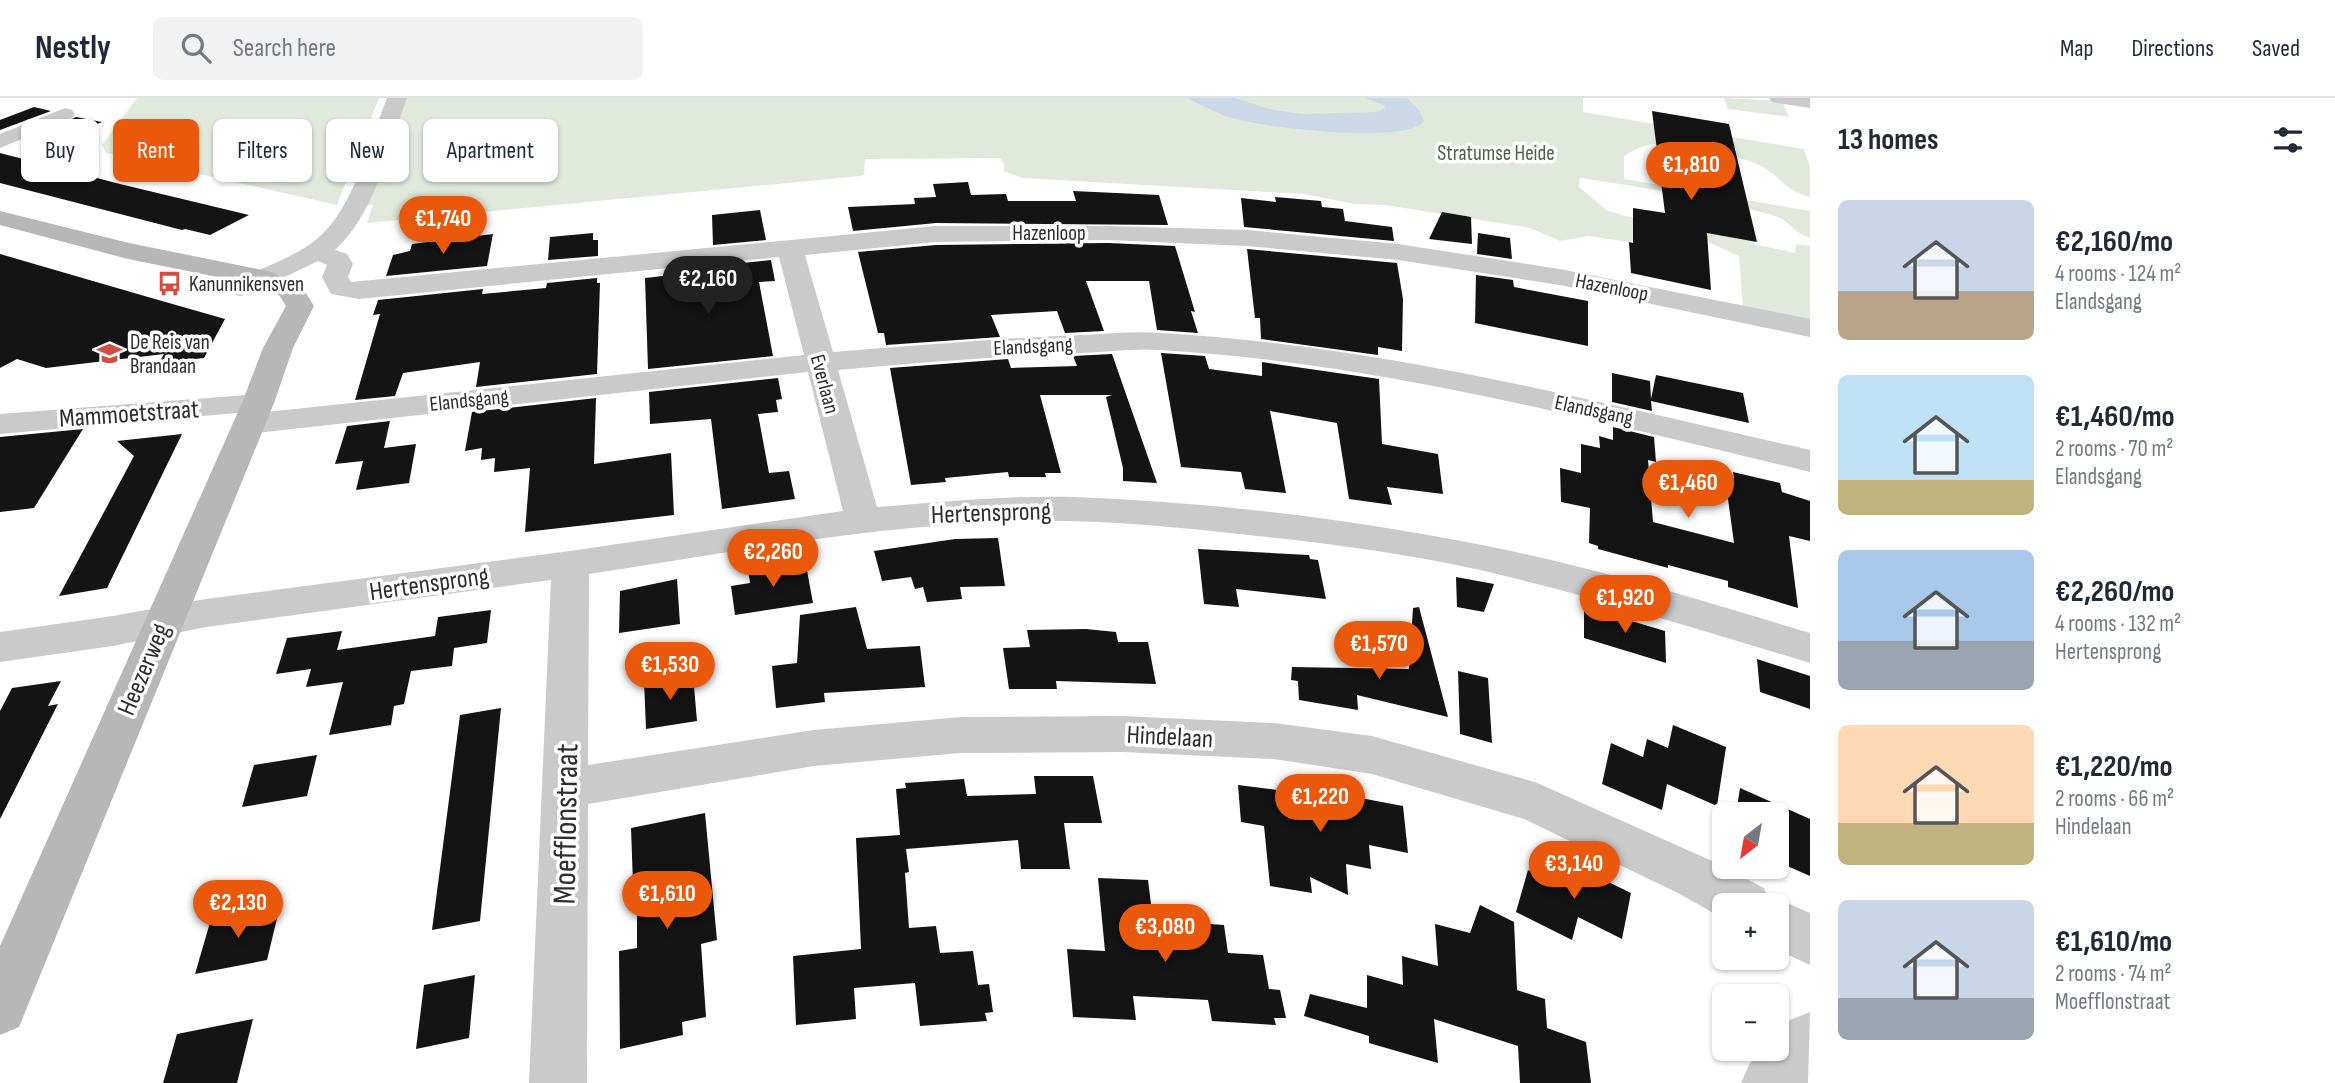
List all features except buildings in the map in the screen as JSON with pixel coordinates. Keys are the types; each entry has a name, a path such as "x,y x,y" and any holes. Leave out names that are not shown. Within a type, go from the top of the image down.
{"street":[{"path":"0,218 128,251 150,261 251,283 334,237 353,209 397,98"},
{"path":"1779,98 1810,99"},
{"path":"0,142 65,114"},
{"name":"Hazenloop","path":"313,251 338,260 340,264 335,277 341,288 359,290 936,234 1108,233 1247,238 1398,252 1479,263 1810,328"},
{"name":"Everlaan","path":"790,248 863,520"},
{"name":"Heezerweg","path":"0,1008 286,331 277,308 251,283"},
{"name":"Elandsgang","path":"253,413 819,362 1034,346 1157,341 1255,349 1370,364 1532,397 1810,461"},
{"name":"Mammoetstraat","path":"0,424 253,413"},
{"name":"Hertensprong","path":"0,647 863,520 998,510 1071,509 1172,515 1311,529 1478,557 1640,597 1810,648"},
{"name":"Moefflonstraat","path":"558,1083 570,564"},
{"name":"Hindelaan","path":"566,788 814,748 961,735 1122,734 1273,741 1372,755 1535,802 1724,893"},
{"path":"1789,929 1810,940"},
{"path":"1770,1083 1810,1040"}],"green space":[{"path":"137,98 379,98 371,119 326,119 326,182 346,182 337,205 235,182 312,182 312,119 213,119 213,177 199,174 199,119 121,119"},
{"name":"Stratumse Heide","path":"401,98 1583,98 1583,112 1804,149 1810,167 1810,197 1790,189 1756,163 1711,151 1665,144 1646,145 1624,156 1624,179 1810,211 1810,238 1775,216 1727,203 1580,178 1579,187 1608,211 1626,216 1755,239 1754,244 1795,253 1796,244 1810,246 1810,322 1743,308 1739,256 1708,242 1685,250 1588,236 1560,241 1530,228 1385,205 1355,204 1304,194 1022,178 1004,171 1000,158 865,159 864,175 861,176 367,223 373,205 361,205 370,182 409,182 409,119 393,119"},
{"path":"1724,98 1782,101 1789,117 1728,109"},
{"path":"113,130 113,155 106,153 102,145"}],"water":[{"path":"1187,98 1235,98 1273,110 1303,114 1378,112 1385,108 1384,105 1365,98 1407,98 1419,110 1424,121 1413,128 1392,132 1301,129 1232,118"}],"place":[{"name":"Kanunnikensven","path":"169,284"},
{"name":"De Reis van Brandaan","path":"110,354"}]}
